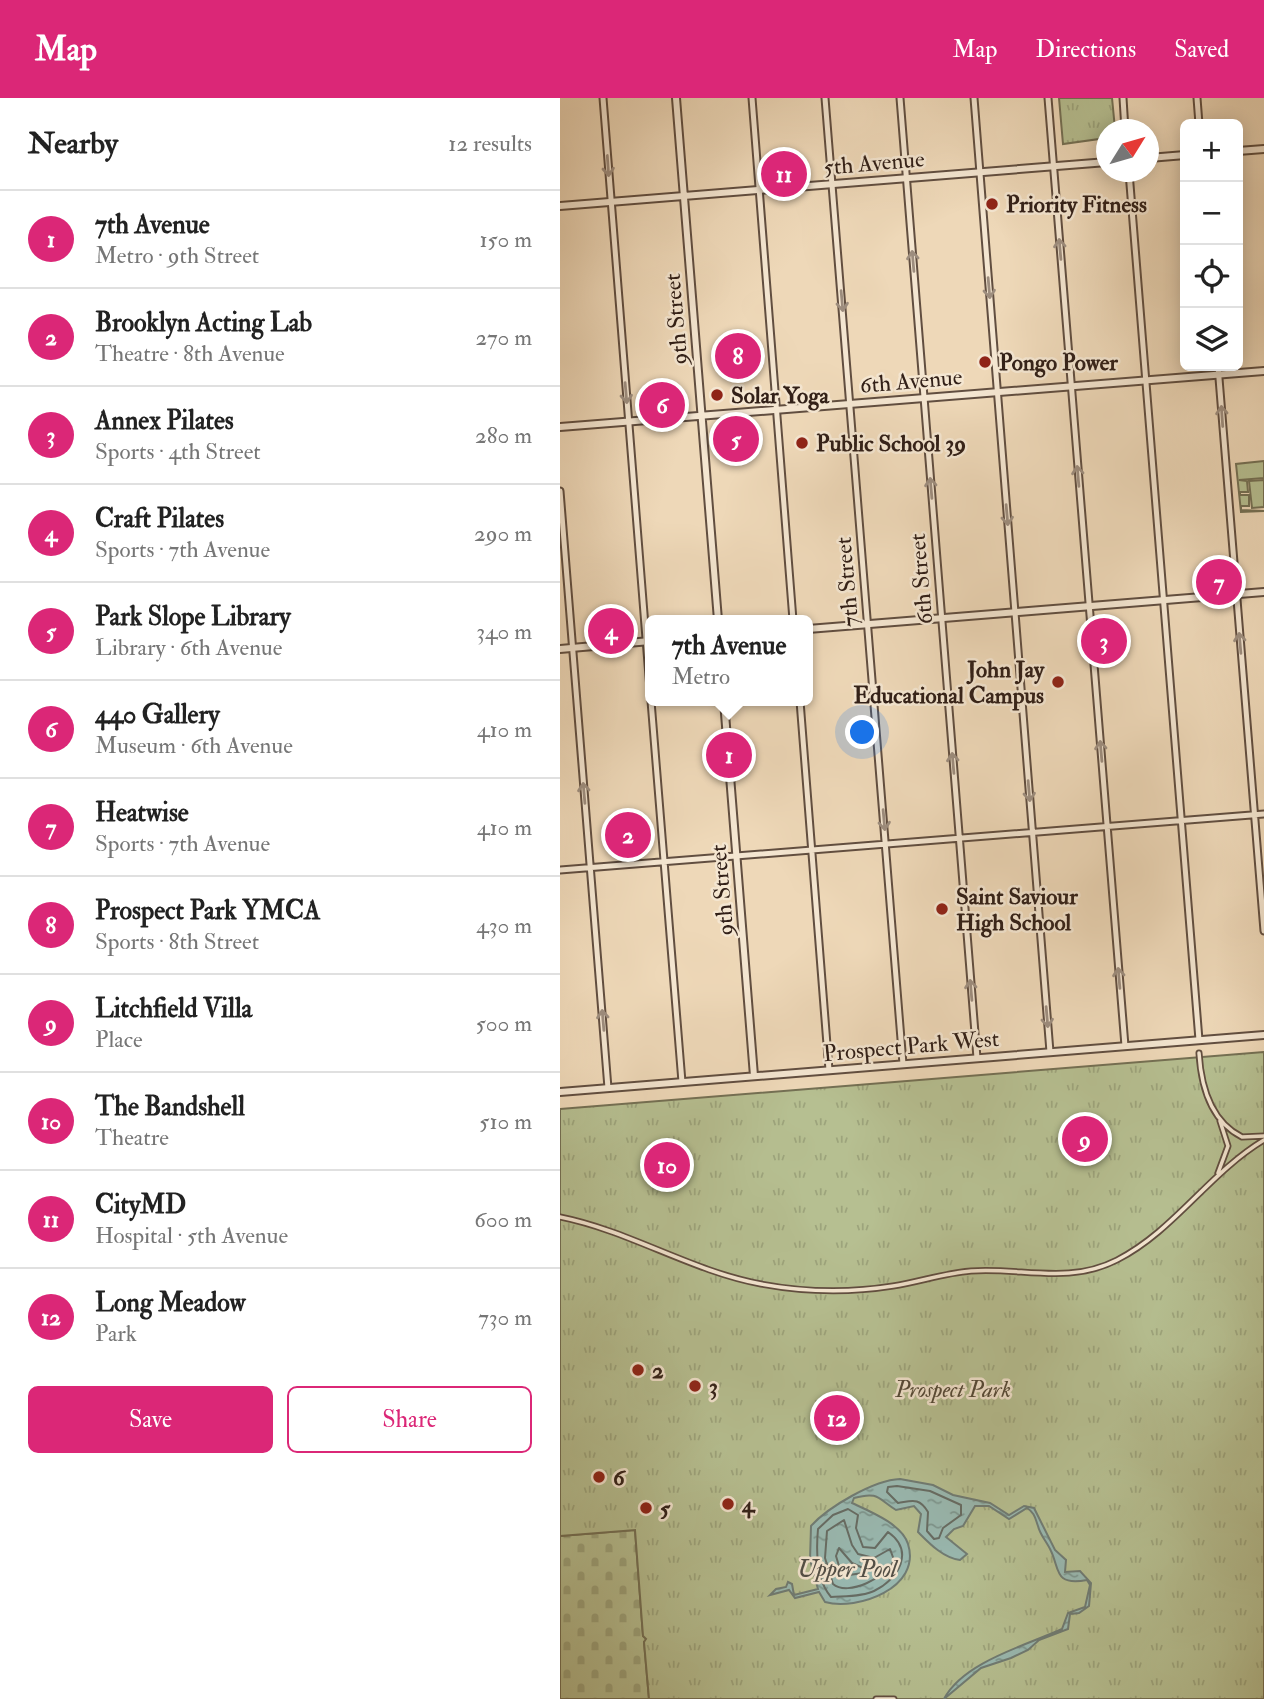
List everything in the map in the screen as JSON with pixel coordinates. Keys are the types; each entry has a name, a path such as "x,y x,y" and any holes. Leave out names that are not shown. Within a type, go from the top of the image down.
{"street":[{"path":"603,98 646,615"},
{"name":"9th Street","path":"676,98 718,615"},
{"path":"752,98 793,615"},
{"name":"7th Street","path":"825,98 903,1064"},
{"name":"6th Street","path":"900,98 977,1058"},
{"path":"974,98 1050,1052"},
{"path":"1048,98 1125,1046"},
{"path":"1123,98 1124,119"},
{"path":"1197,98 1199,119"},
{"path":"1243,151 1264,149"},
{"path":"1159,157 1180,155"},
{"name":"5th Avenue","path":"560,206 1096,163"},
{"path":"1130,182 1199,1040"},
{"path":"1219,371 1264,931"},
{"name":"6th Avenue","path":"560,427 1264,371"},
{"path":"560,491 608,1088"},
{"path":"813,629 1264,592"},
{"path":"560,649 645,642"},
{"path":"651,706 682,1082"},
{"name":"9th Street","path":"724,706 754,1076"},
{"path":"800,706 829,1070"},
{"path":"560,870 1264,814"},
{"name":"Prospect Park West","path":"560,1092 1264,1035"},
{"path":"1199,1053 1206,1095 1226,1131 1228,1146 1217,1175"},
{"path":"1217,1116 1242,1137 1264,1138"},
{"path":"560,1217 606,1229 693,1265 736,1279 788,1288 848,1291 970,1271 1060,1275 1090,1270 1114,1262 1143,1244 1217,1175 1264,1138"},
{"path":"876,1699 894,1699"}],"green space":[{"path":"1059,98 1112,98 1114,119 1096,119 1096,139 1063,144"},
{"path":"1264,461 1264,478 1239,480 1247,481 1248,492 1240,492 1240,495 1249,495 1249,506 1241,506 1241,510 1264,511 1241,512 1236,464"},
{"path":"1264,480 1264,507 1252,508 1249,481"},
{"name":"Prospect Park","path":"1264,1052 1264,1699 649,1699 635,1530 560,1536 560,1109"},
{"path":"635,1530 643,1636 647,1639 644,1642 649,1699 560,1699 560,1536"}],"water":[{"name":"Upper Pool","path":"900,1479 933,1485 953,1495 990,1503 1009,1515 1024,1506 1034,1508 1055,1550 1066,1560 1065,1572 1080,1571 1091,1583 1089,1606 1079,1613 1070,1614 1068,1629 1039,1640 1028,1650 1011,1658 981,1668 944,1699 953,1686 980,1665 1062,1629 1068,1613 1085,1607 1090,1585 1087,1580 1069,1581 1060,1575 1034,1516 1027,1508 1009,1519 989,1506 975,1506 963,1526 954,1529 946,1537 967,1554 960,1560 942,1553 918,1532 921,1514 914,1506 896,1510 878,1497 869,1495 854,1498 852,1503 892,1524 908,1544 910,1559 905,1573 896,1584 884,1593 853,1603 825,1602 819,1592 795,1598 789,1590 770,1595 776,1589 786,1587 788,1582 792,1584 794,1595 818,1589 810,1560 811,1526 828,1511 865,1489"}],"place":[{"name":"CityMD","path":"784,174"},
{"name":"Priority Fitness","path":"992,204"},
{"name":"Prospect Park YMCA","path":"738,356"},
{"name":"Pongo Power","path":"985,362"},
{"name":"Solar Yoga","path":"717,395"},
{"name":"440 Gallery","path":"662,405"},
{"name":"Park Slope Library","path":"736,439"},
{"name":"Public School 39","path":"802,443"},
{"name":"Heatwise","path":"1219,582"},
{"name":"Craft Pilates","path":"611,631"},
{"name":"Annex Pilates","path":"1104,641"},
{"name":"John Jay Educational Campus","path":"1058,682"},
{"name":"7th Avenue","path":"729,755"},
{"name":"Brooklyn Acting Lab","path":"628,835"},
{"name":"Saint Saviour High School","path":"942,909"},
{"name":"Litchfield Villa","path":"1085,1139"},
{"name":"The Bandshell","path":"667,1165"},
{"name":"2","path":"638,1370"},
{"name":"3","path":"695,1386"},
{"name":"Long Meadow","path":"837,1418"},
{"name":"6","path":"599,1477"},
{"name":"4","path":"728,1504"},
{"name":"5","path":"646,1508"}]}
